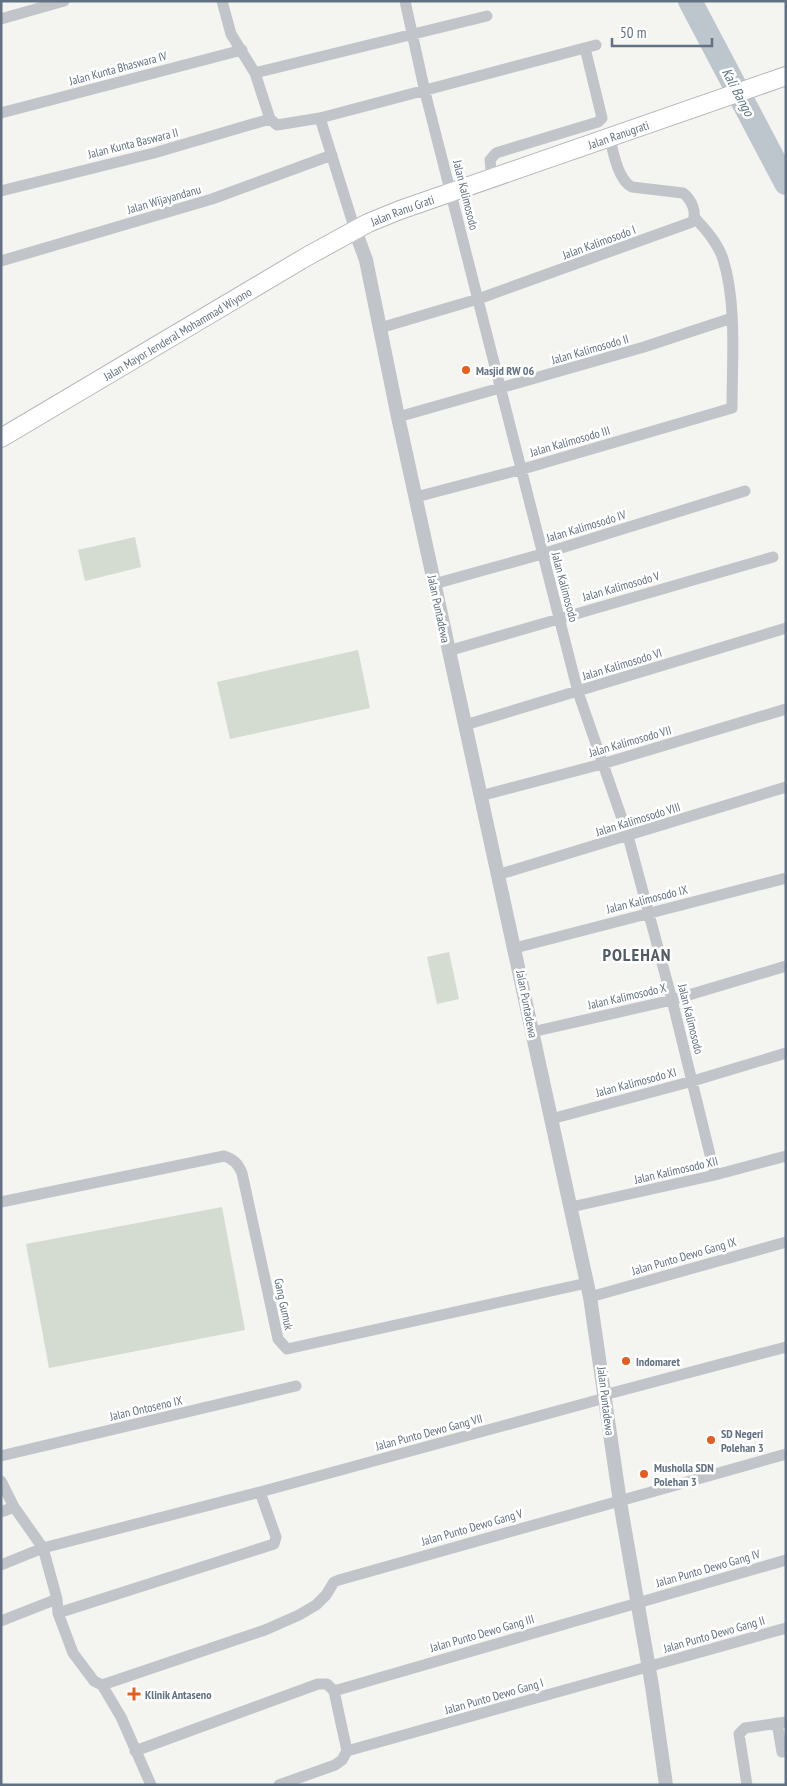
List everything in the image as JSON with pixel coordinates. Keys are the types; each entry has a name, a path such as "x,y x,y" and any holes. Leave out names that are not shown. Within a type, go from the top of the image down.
{"main road":[{"name":"Jalan Ranugrati","path":"452,192 786,76"},
{"name":"Jalan Ranu Grati","path":"355,230 400,210 452,192"},
{"name":"Jalan Mayor Jenderal Mohammad Wiyono","path":"1,438 306,257 355,230"}],"street":[{"path":"1,20 64,1"},
{"path":"222,1 231,34 255,73 270,119 277,125 320,118 425,92 591,47 602,118 598,122 496,153 490,160 492,178"},
{"name":"Jalan Kalimosodo","path":"405,1 425,92 523,469 542,554 578,692 628,836 693,1081 715,1176"},
{"path":"255,73 487,16"},
{"name":"Jalan Kunta Bhaswara IV","path":"1,113 242,50"},
{"path":"320,118 355,230"},
{"name":"Jalan Kunta Baswara II","path":"1,191 154,153 270,119"},
{"path":"610,138 628,185 683,193 688,198 695,218 709,233 723,258 732,318"},
{"name":"Jalan Wijayandanu","path":"1,262 212,199 332,154"},
{"name":"Jalan Kalimosodo I","path":"380,328 478,299 688,224 695,218"},
{"name":"Jalan Puntadewa","path":"355,230 366,260 448,651 497,876 515,948 590,1297 620,1502 639,1602 666,1785"},
{"name":"Jalan Kalimosodo II","path":"398,417 502,389 644,347 732,318"},
{"name":"Jalan Kalimosodo III","path":"416,496 523,469 732,408 732,318"},
{"name":"Jalan Kalimosodo IV","path":"434,584 542,554 745,492"},
{"name":"Jalan Kalimosodo V","path":"448,651 772,557"},
{"name":"Jalan Kalimosodo VI","path":"465,725 786,628"},
{"name":"Jalan Kalimosodo VII","path":"480,796 602,764 786,709"},
{"name":"Jalan Kalimosodo VIII","path":"497,876 786,786"},
{"name":"Jalan Kalimosodo IX","path":"515,948 786,878"},
{"name":"Jalan Kalimosodo X","path":"532,1032 672,1000 786,966"},
{"name":"Jalan Kalimosodo XI","path":"551,1119 693,1081 786,1053"},
{"name":"Gang Gumuk","path":"1,1202 224,1156 236,1161 242,1173 278,1339 287,1349 587,1283"},
{"name":"Jalan Kalimosodo XII","path":"571,1207 715,1176 786,1156"},
{"name":"Jalan Punto Dewo Gang IX","path":"590,1297 786,1242"},
{"name":"Jalan Punto Dewo Gang VII","path":"1,1565 44,1548 260,1492 786,1347"},
{"name":"Jalan Ontoseno IX","path":"1,1456 296,1386"},
{"name":"Jalan Punto Dewo Gang V","path":"102,1685 265,1630 300,1615 316,1605 326,1595 334,1582 517,1528 620,1502 786,1454"},
{"path":"1,1481 14,1507 44,1548 57,1600 58,1613 73,1653 94,1681 102,1685 122,1717 151,1785"},
{"path":"58,1613 274,1544 276,1537 260,1492"},
{"path":"1,1512 14,1507"},
{"name":"Jalan Punto Dewo Gang IV","path":"639,1602 786,1560"},
{"path":"1,1621 57,1600"},
{"name":"Jalan Punto Dewo Gang III","path":"334,1691 639,1602"},
{"name":"Jalan Punto Dewo Gang II","path":"649,1666 786,1628"},
{"name":"Jalan Punto Dewo Gang I","path":"347,1751 649,1666"},
{"path":"135,1750 318,1684 327,1684 334,1691 347,1751 342,1760 335,1766 279,1785"},
{"path":"747,1785 739,1734 745,1728 782,1723 782,1752"}],"shaded area":[{"path":"135,537 141,567 85,581 78,550"},
{"path":"358,650 370,708 230,739 217,682"},
{"path":"449,952 459,999 437,1004 427,957"},
{"path":"222,1207 245,1330 49,1368 26,1244"}],"waterway":[{"name":"Kali Bango","path":"690,1 786,183"}],"place":[{"name":"Masjid RW 06","path":"466,370"},
{"name":"Indomaret","path":"626,1361"},
{"name":"SD Negeri Polehan 3","path":"711,1440"},
{"name":"Musholla SDN Polehan 3","path":"644,1474"},
{"name":"Klinik Antaseno","path":"134,1694"}],"district":[{"name":"POLEHAN","path":"637,954"}]}
